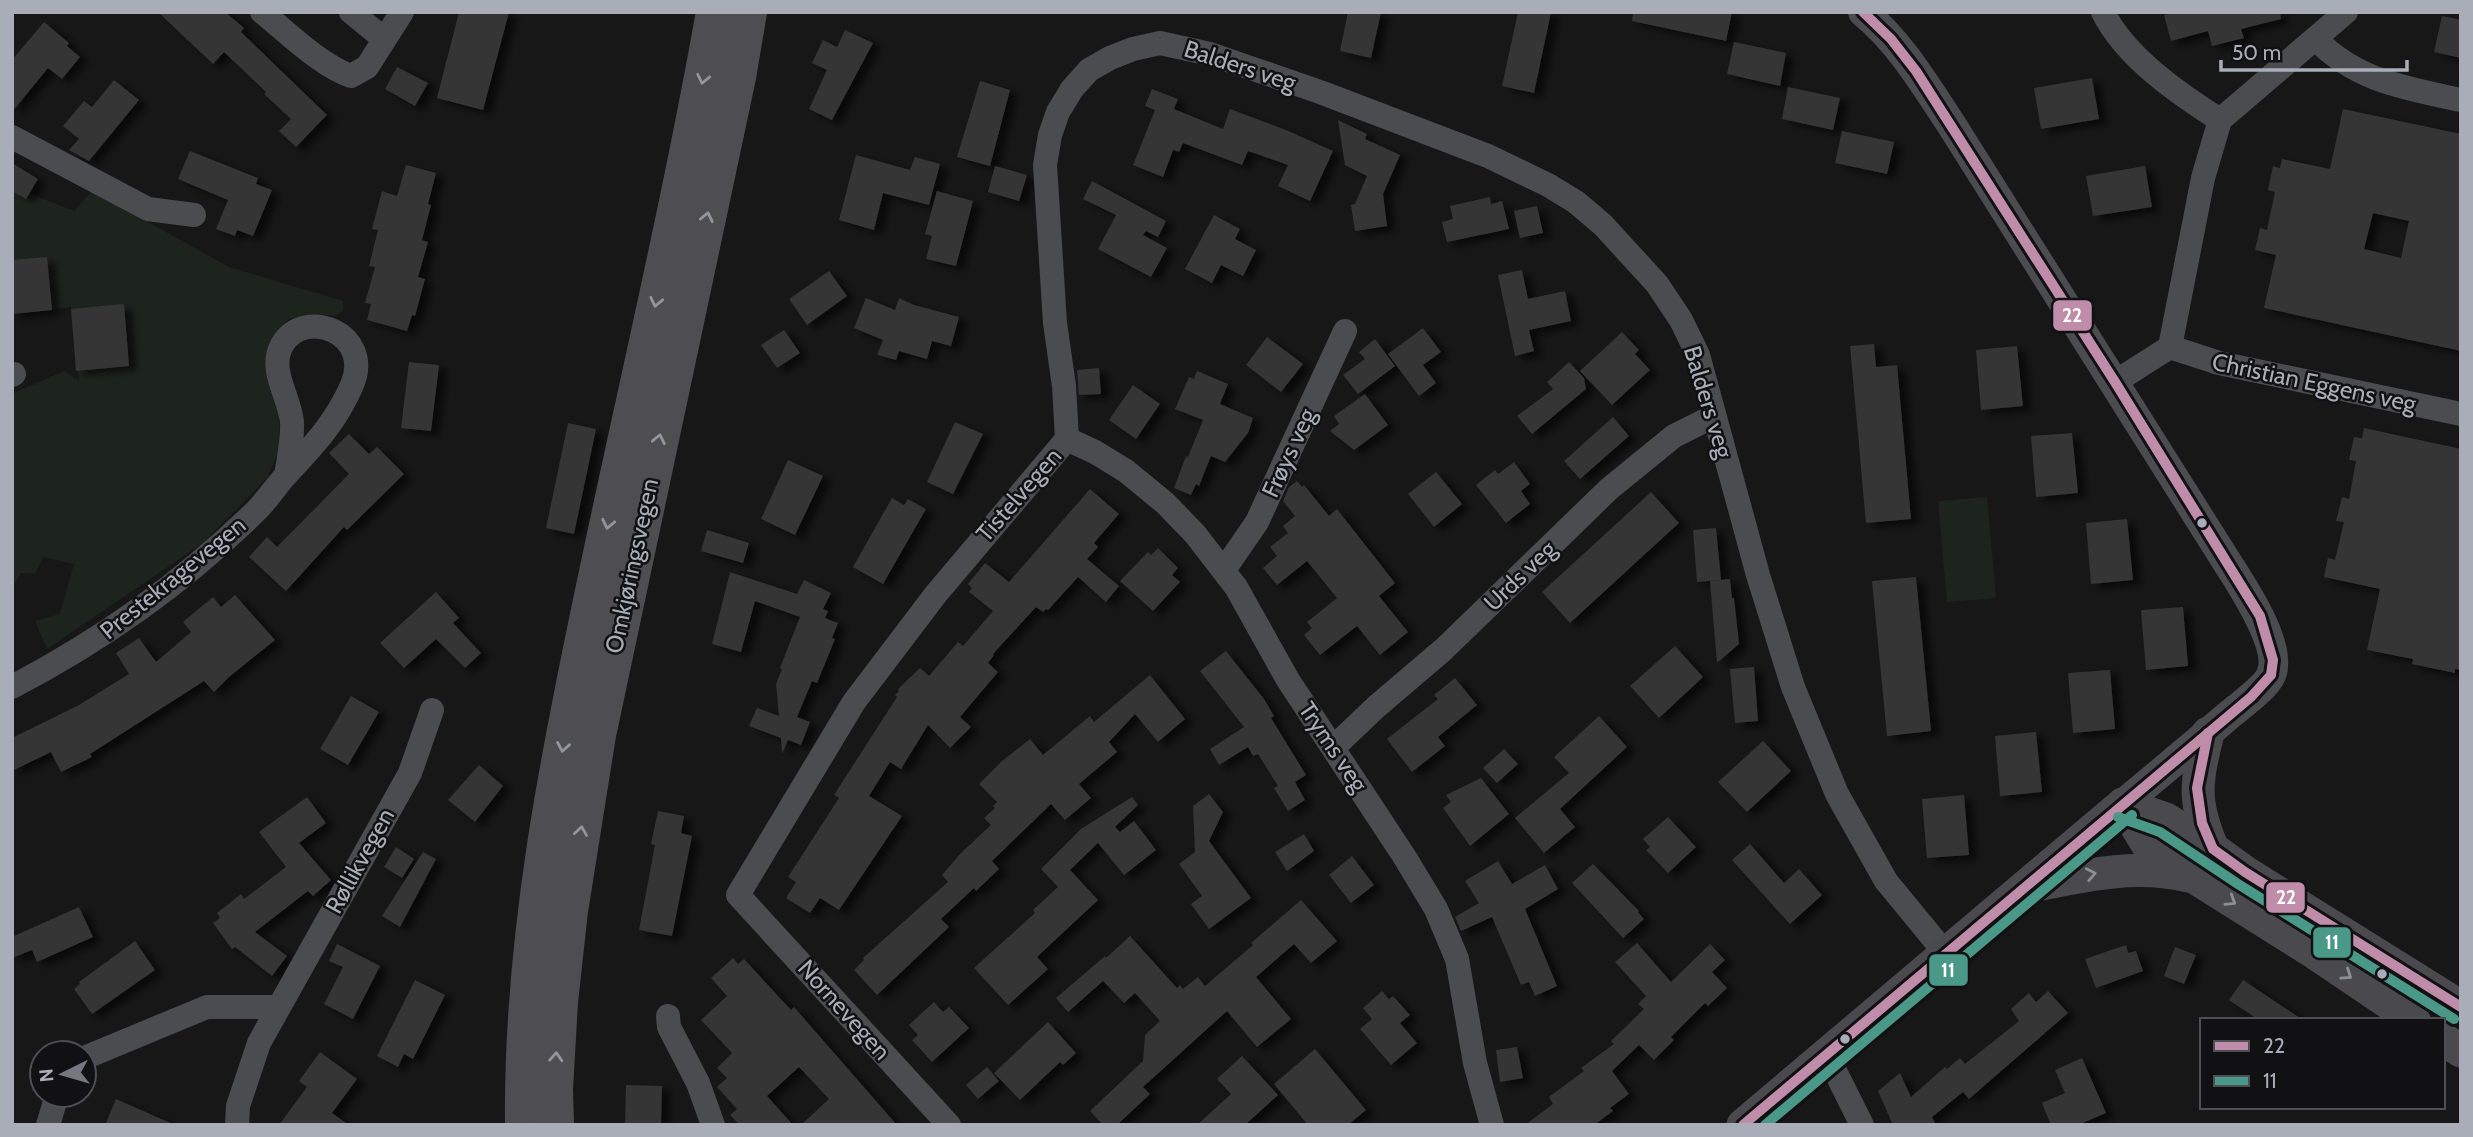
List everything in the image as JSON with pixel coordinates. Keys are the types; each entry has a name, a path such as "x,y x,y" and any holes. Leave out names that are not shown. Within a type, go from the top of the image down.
{"highway":[{"name":"Omkjøringsvegen","path":"524,1125 524,1089 537,908 548,828 587,622 715,12"},
{"name":"Omkjøringsvegen","path":"555,1125 554,1089 559,1002 571,898 597,735 737,77 748,12"}],"main road":[{"path":"2208,733 2199,772 2198,805 2213,849"},
{"path":"2123,804 2166,819 2245,872 2461,1007"},
{"path":"2123,804 2147,844 2411,1018"},
{"path":"1743,1125 2123,804"},
{"path":"2024,887 2107,871 2164,871 2194,877"},
{"path":"2445,1040 2461,1051"}],"street":[{"path":"262,12 340,72 351,76 368,67 402,12"},
{"path":"351,12 384,39"},
{"path":"1863,12 1891,39 1916,71 2260,616 2269,641 2273,660 2272,675 2251,697 2123,804"},
{"path":"2103,12 2118,37 2131,51 2194,104 2220,120"},
{"path":"2115,383 2170,347 2203,178 2220,120 2346,12"},
{"path":"2316,39 2331,55 2371,78 2461,100"},
{"name":"Balders veg","path":"1160,43 1210,54 1320,92 1488,156 1576,202 1628,250 1657,284 1681,320 1698,355 1758,575 1793,687 1837,793 1886,881 1946,954"},
{"name":"Tistelvegen","path":"738,895 854,702 936,594 1067,439 1046,208 1045,165 1050,135 1058,112 1072,89 1090,70 1133,49 1160,43"},
{"path":"12,137 148,209 194,215"},
{"name":"Prestekragevegen","path":"12,687 104,635 168,588 258,509 286,475 307,455 328,428 354,380 355,362 349,341 332,330 312,327 302,330 284,342 279,351 278,370 290,407 292,426 286,475"},
{"name":"Frøys veg","path":"1224,570 1257,522 1345,331"},
{"name":"Christian Eggens veg","path":"2170,347 2219,363 2461,415"},
{"name":"Urds veg","path":"1334,747 1444,649 1619,480 1674,436 1714,416"},
{"name":"Tryms veg","path":"1067,439 1096,452 1156,495 1195,534 1224,570 1288,680 1334,747 1436,909 1457,959 1475,1063 1492,1125"},
{"name":"Røllikvegen","path":"237,1125 238,1106 255,1055 277,1007 410,773 432,710"},
{"name":"Nornevegen","path":"738,895 949,1125"},
{"path":"98,1052 207,1007 277,1007"},
{"path":"668,1016 669,1027 698,1083 713,1125"},
{"path":"1827,1055 1862,1125"}],"shaded area":[{"path":"12,182 36,196 74,211 92,191 229,267 343,301 343,310 336,316 321,314 289,319 277,331 268,352 279,409 280,448 267,478 203,543 47,649 35,621 60,614 74,564 43,557 35,574 21,573 15,583 12,583 12,394 64,371 79,381 71,307 12,314"},
{"path":"1987,497 1996,598 1947,602 1938,501"}],"building":[{"path":"158,12 225,12 244,28 241,32 327,115 296,147 279,131 291,119 264,94 266,92 224,52 213,64"},
{"path":"459,12 509,12 483,110 437,98"},
{"path":"1348,12 1381,12 1371,58 1340,51"},
{"path":"1518,12 1551,12 1534,93 1502,86"},
{"path":"1633,12 1732,12 1726,41 1632,21"},
{"path":"2176,12 2280,12 2281,19 2241,29 2244,38 2212,46 2208,31 2171,41 2164,15"},
{"path":"2442,16 2461,20 2461,58 2434,52"},
{"path":"44,22 69,43 67,46 80,57 62,79 48,68 12,112 12,60"},
{"path":"845,30 873,43 832,120 809,109 827,70 812,63 823,40 837,47"},
{"path":"1734,42 1786,53 1780,86 1727,74"},
{"path":"397,67 428,83 415,106 385,89"},
{"path":"2092,78 2099,119 2041,129 2034,88"},
{"path":"114,80 139,100 89,161 69,150 79,139 63,126 84,101 92,107"},
{"path":"980,81 1010,90 990,166 957,157"},
{"path":"1788,87 1840,98 1833,130 1782,119"},
{"path":"1152,89 1178,99 1174,109 1223,129 1230,109 1333,151 1310,201 1278,186 1288,165 1248,151 1242,165 1183,143 1179,152 1173,150 1163,177 1133,165 1155,110 1145,106"},
{"path":"2343,109 2461,134 2461,351 2264,308 2276,255 2255,250 2260,228 2267,230 2275,192 2268,190 2273,166 2280,168 2282,159 2330,169","holes":["2373,213 2409,221 2401,258 2364,249"]},
{"path":"1338,120 1367,134 1365,139 1400,155 1383,194 1387,226 1355,231 1351,205 1355,204 1367,176 1345,165"},
{"path":"1842,131 1894,142 1887,174 1835,163"},
{"path":"190,151 258,178 256,184 272,190 253,236 237,230 235,236 216,229 228,200 178,179"},
{"path":"856,155 910,170 915,157 940,164 929,205 883,193 874,230 839,220"},
{"path":"12,163 38,179 26,199 12,191"},
{"path":"406,165 436,173 422,240 428,242 418,277 425,279 415,316 412,315 407,331 367,320 371,304 365,303 375,267 369,266 378,230 372,229 382,191 397,196"},
{"path":"995,166 1027,175 1019,201 988,192"},
{"path":"2145,166 2152,207 2093,216 2086,176"},
{"path":"1092,181 1166,221 1158,237 1146,231 1143,235 1167,248 1151,277 1098,249 1116,215 1083,199"},
{"path":"937,191 973,201 956,266 926,259 932,236 925,234"},
{"path":"1490,197 1491,204 1502,201 1509,229 1447,242 1442,222 1453,219 1450,206"},
{"path":"1537,206 1543,233 1520,238 1514,211"},
{"path":"1214,215 1240,229 1235,239 1256,250 1243,276 1221,265 1212,283 1185,269"},
{"path":"47,257 52,310 12,314 12,260"},
{"path":"1522,270 1528,299 1565,291 1571,321 1529,330 1534,351 1515,356 1498,275"},
{"path":"829,271 847,296 807,325 789,299"},
{"path":"866,298 895,310 899,298 914,305 959,317 951,346 932,341 927,359 899,351 896,360 877,355 883,340 854,328"},
{"path":"124,304 129,366 76,371 71,309"},
{"path":"1423,328 1441,352 1423,365 1436,383 1419,396 1388,354"},
{"path":"784,330 800,353 777,368 761,345"},
{"path":"1622,332 1639,350 1635,354 1650,370 1612,405 1580,371"},
{"path":"1267,337 1303,364 1281,392 1246,365"},
{"path":"1375,339 1395,366 1358,394 1343,375 1365,359 1359,352"},
{"path":"1874,344 1876,367 1897,365 1911,519 1866,523 1850,346"},
{"path":"2017,346 2023,406 1981,410 1976,350"},
{"path":"409,362 439,365 431,431 401,428"},
{"path":"1569,362 1584,378 1586,389 1532,434 1517,416 1553,389 1547,382"},
{"path":"1099,368 1101,394 1079,395 1077,370"},
{"path":"1197,371 1228,384 1220,404 1253,418 1248,433 1225,462 1211,456 1199,486 1196,484 1191,495 1174,488 1203,420 1175,409 1189,377 1194,379"},
{"path":"1133,385 1160,404 1136,439 1109,420"},
{"path":"1365,394 1388,425 1354,450 1330,431 1339,424 1334,416"},
{"path":"1613,417 1629,436 1580,479 1564,461"},
{"path":"955,422 983,434 953,494 927,482"},
{"path":"568,423 596,429 574,534 546,528"},
{"path":"2364,428 2461,449 2461,670 2455,669 2455,673 2412,664 2413,659 2367,650 2380,589 2324,577 2328,558 2335,560 2344,522 2336,521 2342,497 2349,499 2356,461 2349,460 2354,437 2362,438"},
{"path":"2072,433 2078,493 2036,497 2031,436"},
{"path":"349,434 369,454 377,447 404,474 347,530 344,527 286,591 249,557 267,537 277,547 349,474 329,453"},
{"path":"788,460 823,476 795,535 761,519"},
{"path":"1514,462 1530,484 1521,491 1530,504 1506,523 1476,485 1495,470 1498,474"},
{"path":"1436,472 1462,504 1434,527 1408,494"},
{"path":"1297,481 1302,487 1304,485 1329,516 1337,509 1395,583 1379,596 1408,632 1380,655 1357,626 1320,655 1304,635 1312,628 1307,622 1337,598 1307,561 1277,585 1263,568 1277,556 1270,547 1288,533 1283,526 1295,516 1283,501 1289,487"},
{"path":"1090,489 1119,514 1094,543 1098,547 1087,559 1119,586 1106,602 1078,577 1048,610 1043,612 1036,607 988,663 998,672 960,717 971,727 950,748 928,725 901,769 890,762 869,796 902,816 839,910 820,898 810,913 786,898 796,882 788,877 839,798 834,795 897,697 895,695 898,689 920,668 929,676 958,642 963,646 993,611 969,592 972,588 968,584 985,563 1009,582"},
{"path":"1651,492 1679,523 1570,623 1542,592"},
{"path":"892,498 904,505 908,499 926,509 883,584 853,567"},
{"path":"2127,519 2133,580 2091,584 2086,523"},
{"path":"1716,528 1721,580 1697,582 1693,530"},
{"path":"707,530 749,543 743,563 701,551"},
{"path":"1158,548 1178,568 1172,575 1180,582 1153,611 1120,581 1148,552 1151,555"},
{"path":"730,572 797,594 804,580 831,593 823,609 828,611 825,618 838,623 832,638 835,639 817,683 812,681 797,717 810,722 801,745 788,740 782,754 781,738 749,726 757,708 779,716 776,684 800,617 755,601 741,652 712,644"},
{"path":"1916,577 1931,731 1887,736 1872,581"},
{"path":"1730,579 1739,644 1717,663 1710,581"},
{"path":"436,592 459,618 453,623 481,653 465,668 436,639 404,668 380,643"},
{"path":"235,595 275,640 214,692 204,681 90,754 92,757 61,772 51,752 12,771 12,738 79,705 129,674 116,653 139,638 156,662 191,632 183,622 213,597 221,607"},
{"path":"2183,607 2188,666 2146,670 2141,610"},
{"path":"1675,646 1703,677 1659,718 1630,686"},
{"path":"1226,651 1264,699 1274,716 1271,718 1306,775 1295,782 1305,800 1288,811 1274,788 1278,786 1258,754 1253,756 1248,747 1219,765 1210,749 1244,727 1200,671"},
{"path":"1754,667 1758,721 1735,723 1730,669"},
{"path":"2110,670 2115,729 2073,733 2068,673"},
{"path":"1150,675 1185,719 1158,742 1135,714 1109,742 1117,752 1079,784 1091,798 1065,820 1051,804 992,861 999,869 941,919 949,927 877,995 854,970 863,958 948,882 942,875 991,825 984,818 995,808 993,806 997,802 979,784 1030,739 1043,755 1090,716 1094,722"},
{"path":"1455,678 1477,705 1438,737 1445,746 1412,772 1387,739 1438,699 1434,695"},
{"path":"351,696 379,712 348,765 320,749"},
{"path":"1599,716 1627,747 1560,809 1575,827 1544,853 1515,818 1569,773 1554,757"},
{"path":"2036,732 2042,792 2000,796 1995,736"},
{"path":"1763,741 1791,771 1747,812 1718,782"},
{"path":"1504,749 1518,764 1497,783 1483,768"},
{"path":"479,765 503,786 475,822 448,800"},
{"path":"1481,778 1509,814 1470,846 1443,808 1451,802 1446,795"},
{"path":"1209,794 1223,812 1209,841 1251,898 1209,929 1191,904 1202,896 1179,864 1195,852 1193,806"},
{"path":"1964,795 1969,855 1927,858 1922,799"},
{"path":"307,797 326,823 299,843 331,880 313,896 308,891 255,932 287,956 272,976 235,947 232,949 213,923 220,918 217,913 241,894 244,899 286,867 259,832"},
{"path":"1132,797 1138,805 1115,827 1120,832 1134,821 1156,850 1124,875 1098,843 1070,870 1098,900 1037,957 1048,969 1008,1005 974,968 1035,913 1033,910 1058,887 1041,869 1081,829"},
{"path":"658,811 684,816 681,833 692,836 672,936 639,930 655,845 651,844"},
{"path":"1668,817 1696,847 1668,873 1646,850 1650,847 1643,839"},
{"path":"1304,834 1314,851 1287,871 1275,852"},
{"path":"1750,844 1784,883 1799,869 1822,895 1790,924 1732,860"},
{"path":"396,847 414,859 402,878 384,867"},
{"path":"423,852 436,859 400,927 382,916"},
{"path":"1352,856 1374,885 1351,903 1329,875"},
{"path":"1498,861 1512,884 1545,865 1558,889 1525,909 1557,986 1535,996 1529,982 1521,985 1492,917 1461,931 1455,917 1479,903 1465,881"},
{"path":"1593,864 1644,919 1623,938 1572,883"},
{"path":"1301,900 1337,941 1311,963 1294,944 1256,977 1291,1019 1257,1047 1227,1011 1143,1087 1150,1094 1117,1125 1103,1125 1090,1111 1143,1061 1145,1035 1160,1021 1135,993 1124,1003 1103,981 1068,1012 1056,998 1130,936 1177,988 1180,985 1183,989 1198,977 1205,986"},
{"path":"79,907 93,937 37,962 32,950 12,958 12,937"},
{"path":"135,941 155,970 92,1014 74,989 79,982"},
{"path":"1637,943 1671,982 1710,944 1725,960 1712,972 1727,988 1708,1006 1705,1003 1671,1037 1674,1040 1654,1060 1639,1045 1612,1071 1629,1094 1610,1108 1613,1111 1594,1125 1525,1125 1553,1104 1549,1097 1584,1071 1581,1068 1614,1044 1611,1041 1644,1009 1638,1004 1646,996 1615,962"},
{"path":"337,944 380,966 353,1019 324,1004 343,967 329,961"},
{"path":"2126,945 2128,953 2136,951 2143,971 2096,988 2085,959"},
{"path":"2175,947 2196,955 2184,984 2164,976"},
{"path":"733,958 738,964 744,959 791,1010 794,1007 897,1125 801,1125 829,1099 799,1067 767,1096 793,1125 740,1125 730,1115 737,1109 717,1087 727,1078 717,1068 732,1053 701,1020 727,996 711,978"},
{"path":"415,980 445,995 413,1059 404,1054 398,1067 377,1056"},
{"path":"2243,980 2300,1018 2256,1018 2229,1000"},
{"path":"1382,991 1389,999 1393,996 1410,1015 1400,1023 1417,1043 1391,1065 1360,1029 1372,1019 1363,1008"},
{"path":"2048,991 2068,1013 1969,1099 1963,1092 1932,1117 1936,1125 1893,1125 1878,1091 1900,1073 1911,1097 1945,1067 1947,1069 1960,1058 1965,1064 2019,1021 2011,1009 2029,993 2036,1002"},
{"path":"934,1002 943,1012 949,1007 969,1028 932,1062 912,1040 918,1035 909,1025"},
{"path":"1048,1022 1076,1053 1063,1065 1060,1062 1020,1100 994,1073"},
{"path":"1517,1047 1523,1078 1500,1082 1496,1050"},
{"path":"1315,1049 1366,1110 1348,1125 1308,1125 1274,1084"},
{"path":"320,1052 357,1079 332,1113 349,1125 279,1125 307,1087 299,1081"},
{"path":"1242,1056 1278,1095 1245,1125 1197,1125 1231,1094 1217,1079"},
{"path":"2082,1058 2106,1113 2078,1125 2051,1125 2042,1103 2065,1093 2055,1070"},
{"path":"987,1067 999,1081 978,1099 966,1085"},
{"path":"626,1085 662,1086 661,1125 625,1125"},
{"path":"116,1099 175,1125 105,1125"}],"transit line":[{"name":"22","path":"1743,1125 2251,697 2271,675 2273,660 2260,616 2115,382 1916,71 1891,39 1863,12"},
{"name":"22","path":"2208,733 2197,788 2202,823 2213,849 2245,872 2461,1007"},
{"name":"11","path":"1765,1125 2132,815"},
{"name":"11","path":"2118,817 2160,832 2454,1019"}]}
